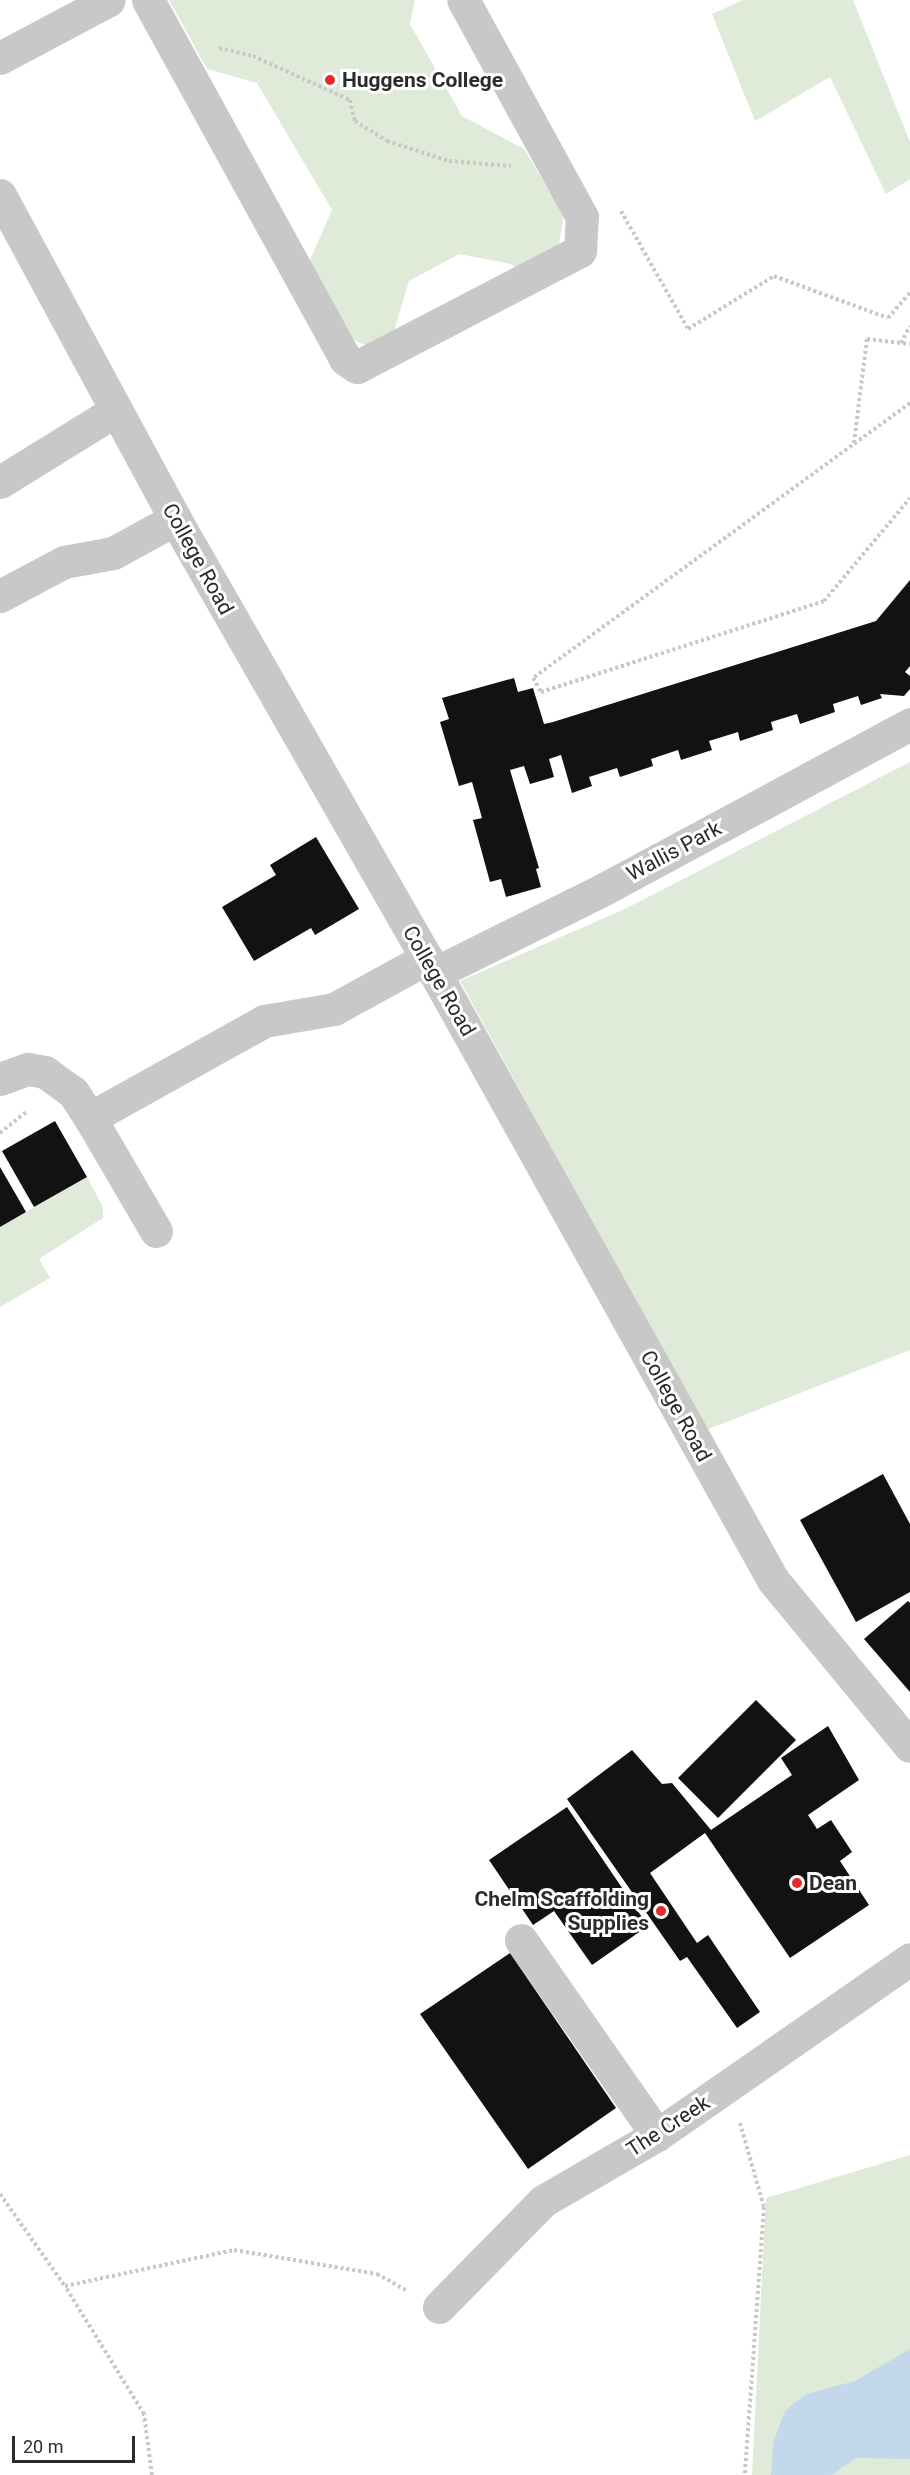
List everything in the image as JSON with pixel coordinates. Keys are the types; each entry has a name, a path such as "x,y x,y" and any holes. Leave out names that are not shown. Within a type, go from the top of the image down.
{"street":[{"path":"148,0 174,52 345,359 357,367 580,251 582,217 463,0"},
{"path":"0,58 98,3"},
{"name":"College Road","path":"0,195 175,519 431,965 773,1580 910,1746"},
{"path":"0,482 115,411"},
{"path":"0,596 64,562 112,553 175,519"},
{"name":"Wallis Park","path":"90,1118 264,1022 334,1009 603,889 910,724"},
{"path":"0,1079 28,1069 45,1072 73,1092 156,1231"},
{"path":"521,1940 657,2135"},
{"name":"The Creek","path":"439,2307 543,2201 657,2135 910,1959"}],"path":[{"path":"174,52 207,45 253,56 350,100 355,121 387,141 449,161 524,167 548,158"},
{"path":"620,209 688,329 774,276 888,318 910,292"},
{"path":"901,343 910,326"},
{"path":"854,444 867,339 910,344"},
{"path":"910,403 533,678 541,692 824,601 910,498"},
{"path":"729,2085 764,2207 745,2475"},
{"path":"0,2194 65,2286 144,2414 152,2475"},
{"path":"65,2286 234,2250 377,2274 439,2307"}],"green space":[{"path":"169,0 415,0 410,24 462,116 524,149 564,215 558,249 521,273 511,264 459,254 409,281 391,341 372,348 345,336 309,262 332,210 257,83 207,69"},
{"path":"743,0 853,0 910,142 910,179 886,194 830,77 755,121 712,14"},
{"path":"910,762 910,1350 706,1430 460,981 625,909"},
{"path":"87,1177 103,1207 103,1218 39,1259 50,1278 0,1307 0,1227"},
{"path":"910,2155 910,2475 752,2475 766,2198"}],"water":[{"path":"910,2349 910,2459 856,2458 831,2475 771,2475 773,2443 785,2411 806,2394 855,2381"}],"building":[{"path":"910,580 910,666 905,672 910,676 910,689 904,696 880,694 882,698 861,705 858,696 833,704 835,712 800,724 797,714 771,722 773,730 740,741 738,732 709,741 712,750 681,760 678,750 651,759 653,766 620,777 617,768 589,777 592,786 572,793 561,755 549,759 554,777 530,784 524,766 510,770 539,868 536,869 541,887 506,897 501,879 490,882 473,820 482,818 472,782 459,786 440,722 449,719 442,698 514,678 518,692 533,688 544,724 553,722 876,621"},
{"path":"316,837 359,909 315,935 311,928 254,961 222,907 276,875 270,865"},
{"path":"55,1121 87,1177 34,1207 2,1151"},
{"path":"0,1167 26,1212 0,1227"},
{"path":"883,1474 910,1524 910,1592 856,1622 800,1520"},
{"path":"908,1601 910,1603 910,1692 864,1639"},
{"path":"756,1700 796,1740 718,1818 678,1778"},
{"path":"828,1726 859,1780 808,1815 817,1829 831,1820 852,1852 840,1861 869,1905 790,1958 705,1833 650,1873 697,1943 708,1935 760,2012 737,2028 687,1957 680,1961 567,1799 632,1750 662,1784 672,1783 711,1830 792,1775 781,1758"},
{"path":"567,1807 648,1926 592,1965 554,1911 533,1925 489,1860"},
{"path":"510,1953 616,2108 528,2169 420,2014"}],"place":[{"name":"Huggens College","path":"330,80"},
{"name":"Dean","path":"797,1883"},
{"name":"Chelm Scaffolding Supplies","path":"661,1911"}]}
